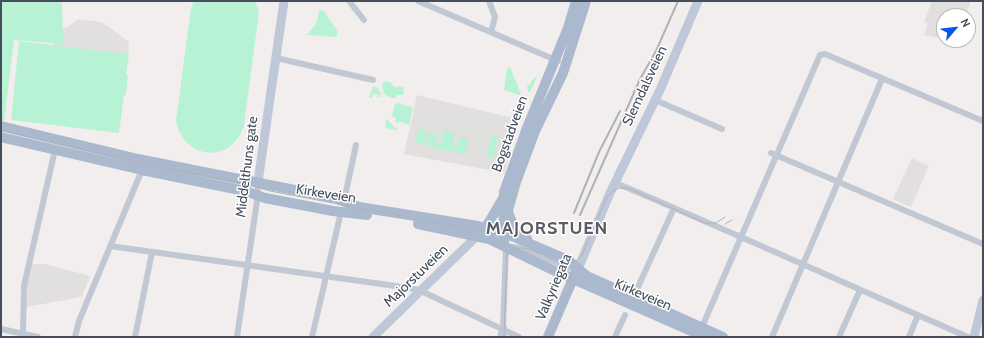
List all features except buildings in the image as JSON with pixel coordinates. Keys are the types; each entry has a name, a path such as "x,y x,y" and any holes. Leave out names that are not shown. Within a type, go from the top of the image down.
{"main road":[{"name":"Bogstadveien","path":"532,243 514,227 506,217 503,198 527,128 555,60 576,1"},
{"name":"Bogstadveien","path":"506,247 504,234 506,217 514,188 535,131 566,64 586,1"},
{"name":"Kirkeveien","path":"1,126 138,159 258,182 418,218 442,220 481,232 506,247 573,279 701,334 723,337"},
{"name":"Kirkeveien","path":"1,137 142,170 248,191 257,195 341,212 504,234 532,243 568,260 587,276 701,334"},
{"name":"Majorstuveien","path":"481,232 503,198"},
{"name":"Valkyriegata","path":"548,337 578,269"}],"street":[{"name":"Middelthuns gate","path":"237,337 284,1"},
{"path":"349,1 364,20"},
{"path":"418,1 566,64"},
{"path":"489,1 495,17 491,32"},
{"name":"Slemdalsveien","path":"616,183 655,100 698,1"},
{"path":"701,334 774,154 818,57 822,54 983,121"},
{"path":"276,58 373,80"},
{"path":"772,337 882,79"},
{"path":"655,100 722,129"},
{"path":"343,201 356,145"},
{"path":"23,334 24,286 55,150"},
{"path":"774,154 983,244"},
{"path":"75,337 79,321 142,170"},
{"path":"616,183 741,236 968,337"},
{"name":"Valkyriegata","path":"578,269 616,183"},
{"path":"638,287 674,208"},
{"path":"312,337 341,212"},
{"name":"Majorstuveien","path":"374,337 481,232"},
{"path":"110,246 410,288 421,291 502,333 519,337"},
{"name":"Kirkeveien","path":"506,247 520,248 560,265 578,269"},
{"name":"Bogstadveien","path":"502,333 506,247"},
{"path":"135,337 152,252"},
{"path":"838,337 860,290"},
{"path":"974,337 983,300"},
{"path":"909,337 918,315"},
{"path":"615,337 625,316"},
{"path":"1,329 37,337"}],"shaded area":[{"path":"932,1 971,1 968,8 936,8 936,37 924,35 928,23 924,22"},
{"path":"78,19 102,22 129,42 128,55 53,46 56,30 68,27"},
{"path":"417,95 517,119 505,173 404,154"},
{"path":"912,158 929,166 911,207 893,199"},
{"path":"31,264 46,264 90,276 82,297 26,307 27,286"}],"green space":[{"path":"1,1 62,1 63,44 14,40 4,121 1,120"},
{"path":"194,1 255,1 259,12 244,125 238,138 230,146 220,151 209,153 198,150 188,144 181,134 176,121 191,8"},
{"path":"323,10 337,30 337,37 307,35 316,24 319,11"},
{"path":"19,41 129,54 126,75 128,75 126,95 124,95 119,133 11,120"},
{"path":"510,67 521,94 519,95 504,90 507,68"},
{"path":"537,76 530,93 528,92 527,86 531,84 531,81"},
{"path":"386,81 392,83 394,87 402,86 404,88 403,95 397,95 396,98 391,98 383,93 383,83"},
{"path":"373,86 379,88 378,91 381,92 380,97 377,97 378,94 373,94 372,98 369,97"},
{"path":"398,102 403,105 413,107 409,125 399,121 399,123 396,122 395,117 392,116 395,103 398,104"},
{"path":"386,119 393,125 393,127 398,128 397,130 385,128"},
{"path":"418,129 427,131 424,145 415,142"},
{"path":"444,130 455,133 453,146 457,147 459,137 469,139 465,155 435,148 437,142 441,143"},
{"path":"429,133 438,135 435,147 426,145"},
{"path":"491,136 498,137 493,158 486,156"}],"tram line":[{"path":"1,130 150,165 246,184 270,191 492,233 503,241 507,252 504,337"},
{"path":"567,264 574,262 581,257 607,197 617,189 630,189 705,223 716,223 725,217"},
{"path":"725,224 732,220"},
{"path":"506,257 513,250 517,248 524,248 546,256 570,272 571,287 550,337"}],"railway":[{"path":"580,215 640,79 656,51 678,1"},
{"path":"574,213 599,152 620,111"}],"district":[{"name":"MAJORSTUEN","path":"547,229"}]}
